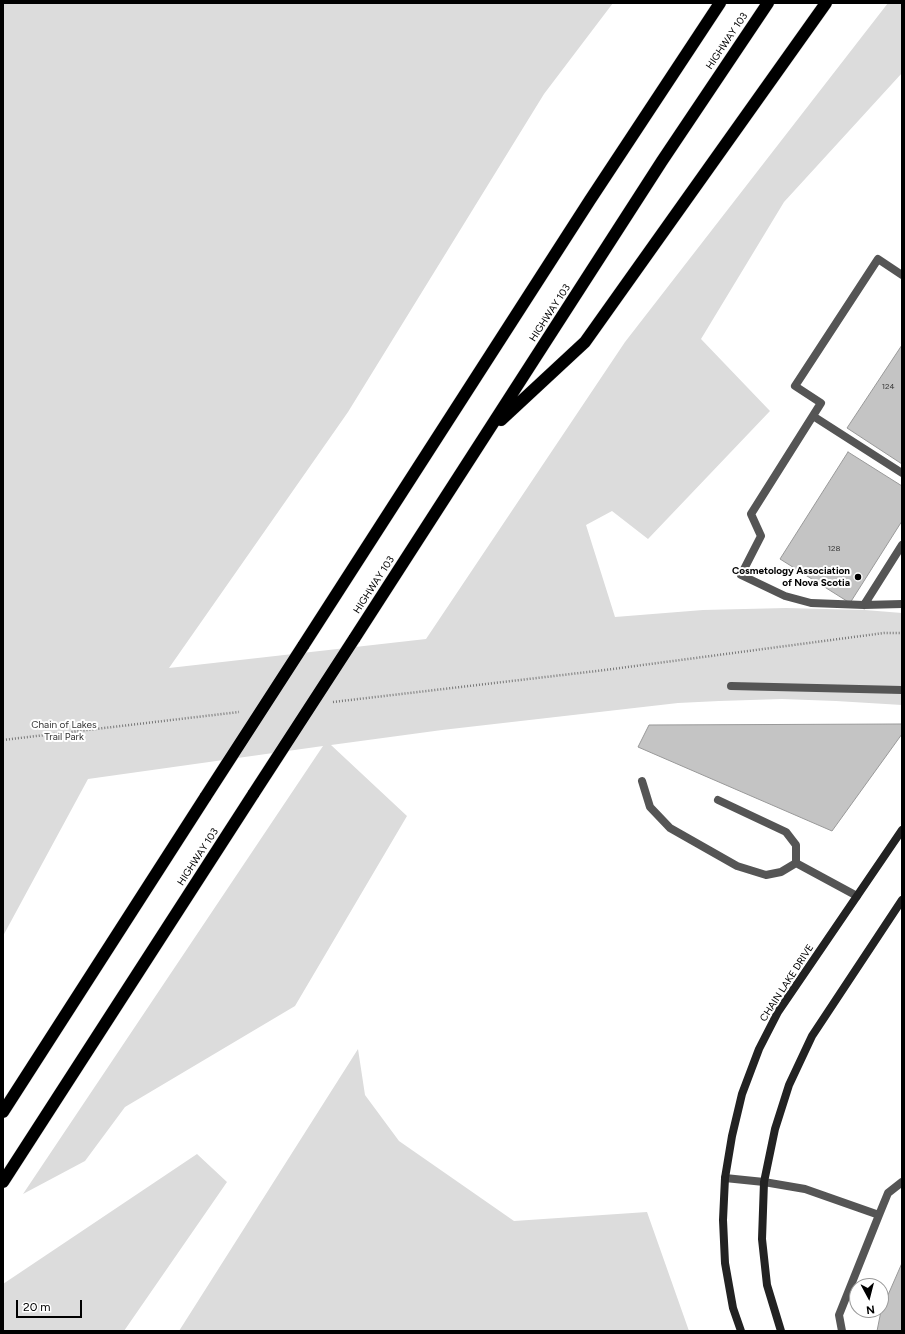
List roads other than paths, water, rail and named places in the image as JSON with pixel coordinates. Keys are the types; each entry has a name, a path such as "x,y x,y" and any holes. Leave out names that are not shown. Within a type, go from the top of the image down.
{"highway":[{"path":"3,1112 598,188 720,3"},
{"name":"HIGHWAY 103","path":"3,1182 666,154 768,3"},
{"path":"486,433 585,342 826,3"}],"street":[{"name":"CHAIN LAKE DRIVE","path":"741,1331 733,1308 725,1263 723,1220 725,1178 732,1136 742,1094 759,1049 778,1012 902,830"},
{"path":"782,1331 767,1285 762,1239 764,1182 775,1129 789,1085 812,1036 902,900"}],"lane":[{"path":"902,275 878,259 795,386 821,403 752,514 760,536 741,575 785,596 811,603 864,605 902,604"},
{"path":"813,416 902,473"},
{"path":"864,605 902,546"},
{"path":"730,686 902,690"},
{"path":"642,781 650,807 670,828 737,866 766,875 781,872 796,863"},
{"path":"718,800 786,832 796,845 796,863"},
{"path":"796,863 857,896"},
{"path":"725,1178 764,1182 805,1189 879,1215"},
{"path":"842,1331 839,1315 879,1215 888,1193 902,1182"}],"place":[{"name":"Cosmetology Association of Nova Scotia","path":"858,577"}],"park label":[{"name":"Chain of Lakes Trail Park","path":"64,730"}]}
